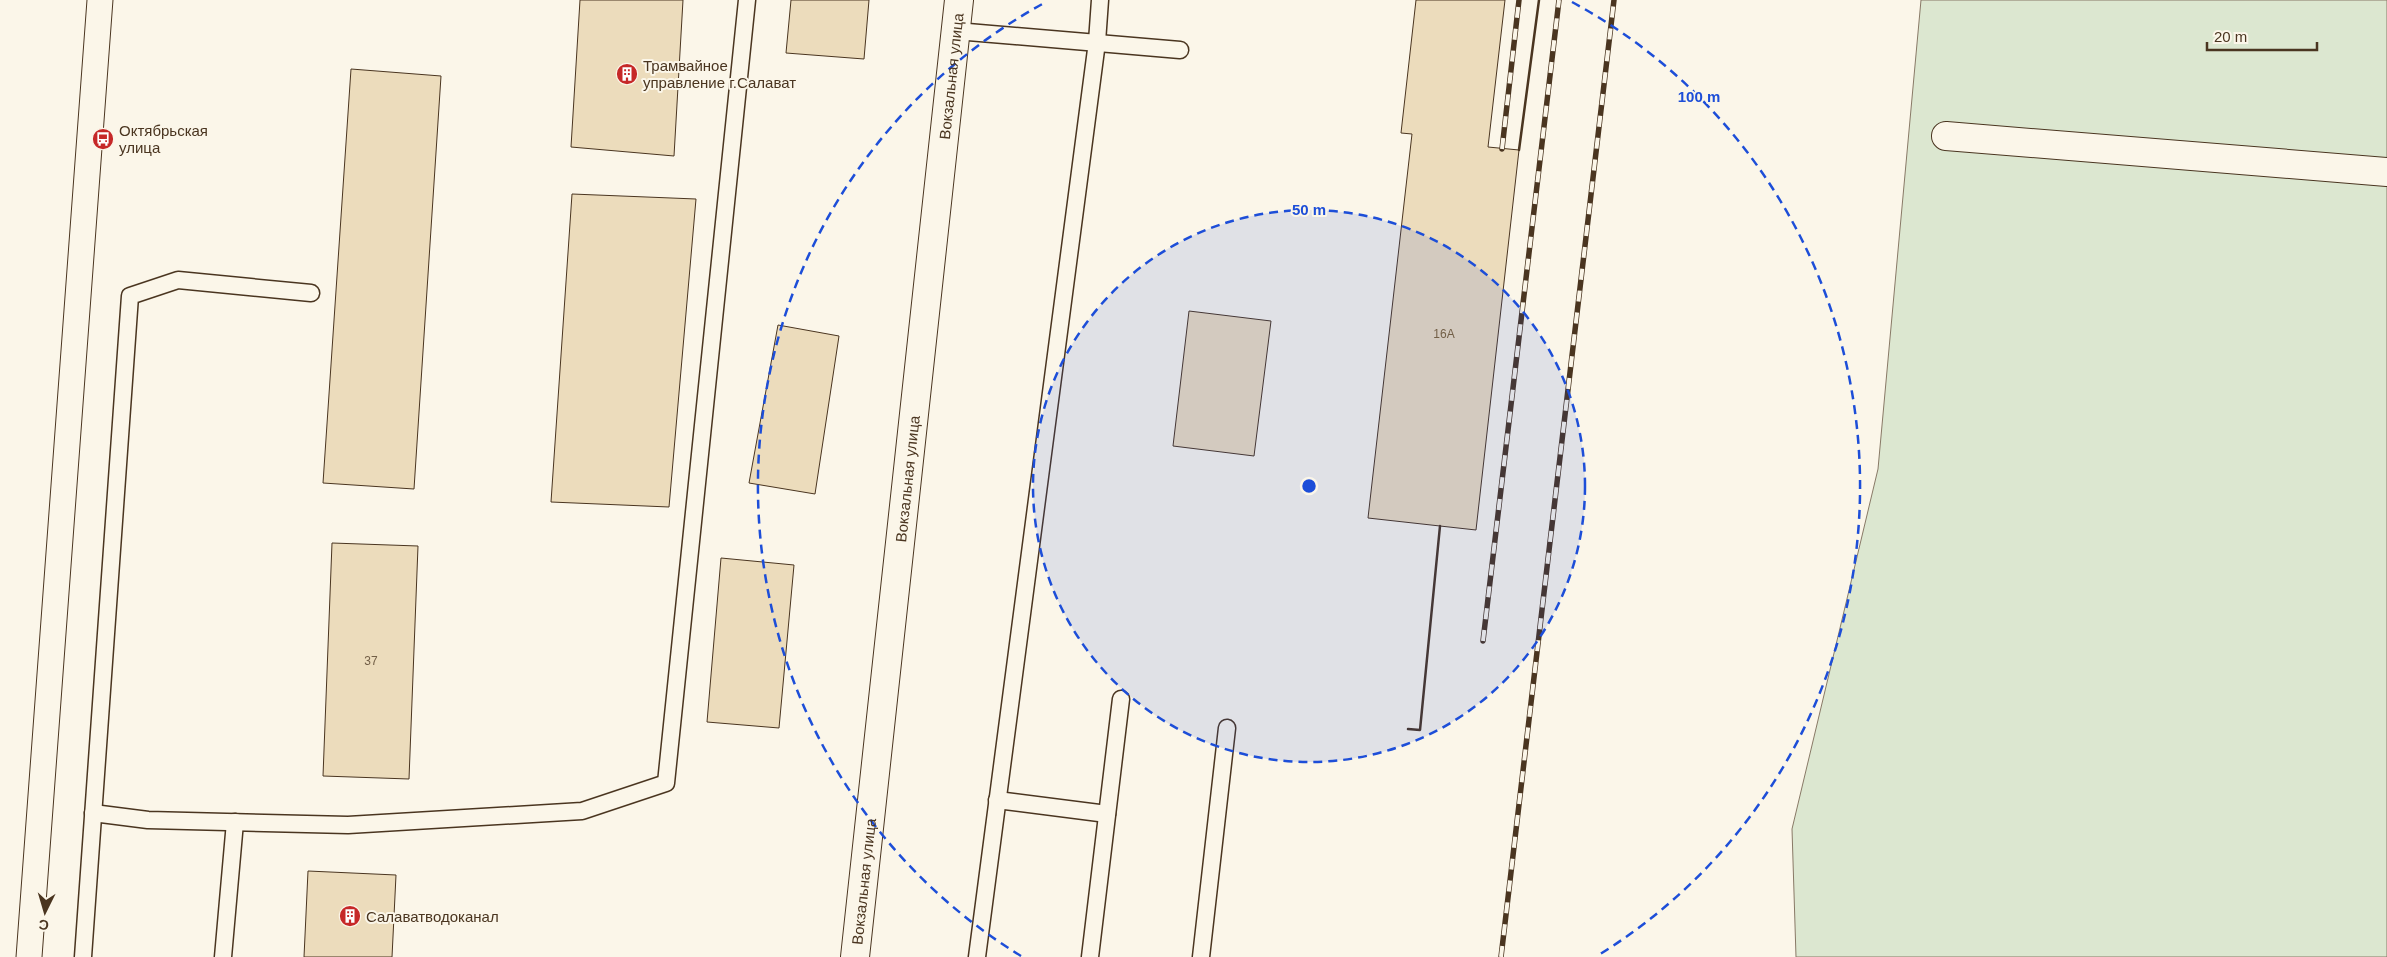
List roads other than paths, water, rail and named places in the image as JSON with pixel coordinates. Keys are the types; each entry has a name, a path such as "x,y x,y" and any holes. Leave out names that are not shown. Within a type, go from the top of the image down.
{"main road":[{"name":"Вокзальная улица","path":"855,957 959,0"},
{"path":"1946,136 2387,172"}],"lane":[{"path":"93,812 148,820 348,825 582,811 666,782 747,0"},
{"path":"977,957 1097,42 1100,0"},
{"path":"956,30 1180,50"},
{"path":"83,957 130,296 178,280 311,293"},
{"path":"1090,957 1121,699"},
{"path":"1201,957 1227,728"},
{"path":"997,800 1107,814"},
{"path":"223,957 235,822"}],"tram line":[{"path":"16,957 87,0"},
{"path":"42,957 113,0"}],"railway":[{"path":"1502,149 1519,0"},
{"path":"1483,641 1559,0"},
{"path":"1501,957 1614,0"}],"place":[{"name":"Трамвайное управление г.Салават","path":"627,74"},
{"name":"Октябрьская улица","path":"103,139"},
{"name":"Салаватводоканал","path":"350,916"}]}
